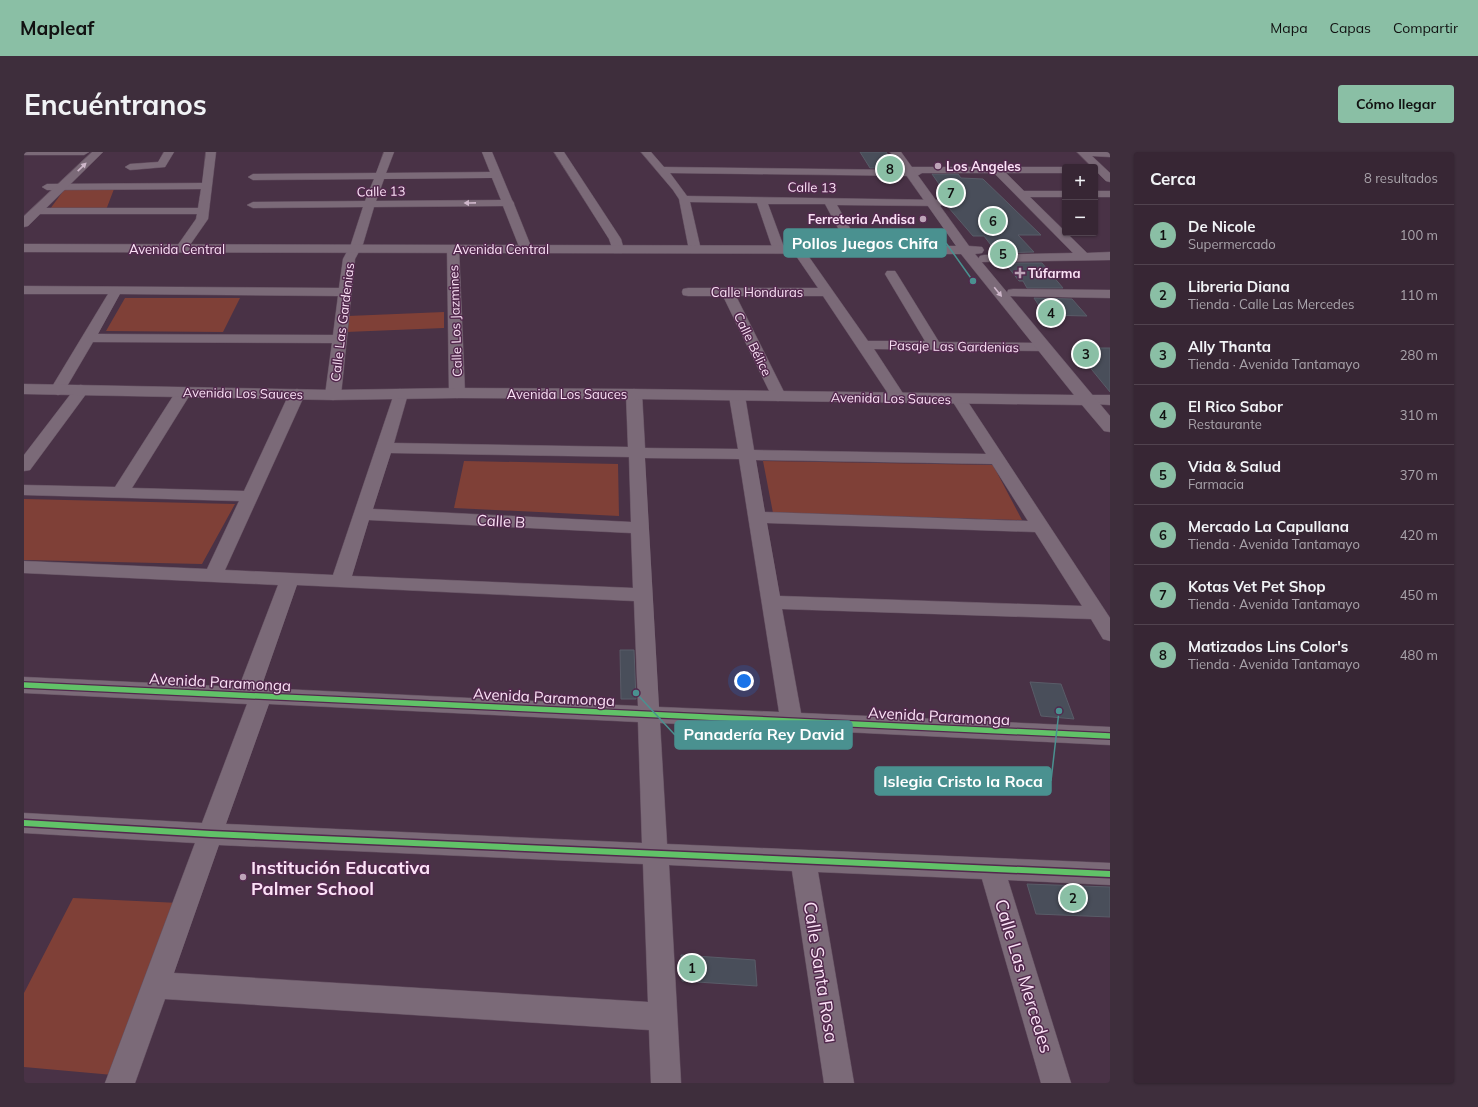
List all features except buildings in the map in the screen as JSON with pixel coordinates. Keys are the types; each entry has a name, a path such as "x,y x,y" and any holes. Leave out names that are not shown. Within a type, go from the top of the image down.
{"street":[{"path":"24,152 84,152"},
{"path":"24,208 84,152"},
{"path":"24,224 98,152"},
{"path":"124,186 132,163 161,165 169,152"},
{"path":"181,249 202,219 211,152"},
{"name":"Calle Las Gardenias","path":"333,395 349,259 357,244 367,209 381,176 388,152"},
{"path":"487,152 509,203 526,249"},
{"path":"559,152 616,239 618,250"},
{"path":"646,152 678,189 684,199 695,250"},
{"path":"895,152 912,171 976,253 1044,347 1091,394 1110,427"},
{"path":"902,152 912,171"},
{"path":"1084,153 1110,154"},
{"path":"1084,153 1093,164"},
{"path":"662,170 1062,170"},
{"path":"997,170 1084,256"},
{"path":"1098,170 1110,179"},
{"path":"253,177 497,175"},
{"path":"47,186 206,186"},
{"path":"1021,194 1062,194"},
{"path":"1098,194 1110,194"},
{"name":"Calle 13","path":"684,199 936,203"},
{"path":"761,200 779,250"},
{"path":"829,201 856,250"},
{"name":"Calle 13","path":"367,209 509,203"},
{"name":"Calle 13","path":"253,205 280,208 367,209 513,215"},
{"path":"38,211 203,211"},
{"name":"Avenida Central","path":"24,248 856,250 976,253"},
{"name":"Calle Los Jazmines","path":"452,249 457,393"},
{"path":"798,250 864,345 898,398"},
{"path":"976,253 1110,256"},
{"path":"976,253 1014,293 1086,376"},
{"path":"891,274 935,346"},
{"path":"24,290 344,292"},
{"path":"58,390 116,291"},
{"name":"Calle Honduras","path":"688,292 827,292"},
{"name":"Calle Bélice","path":"728,292 778,396"},
{"path":"1014,293 1110,294"},
{"path":"88,338 339,339"},
{"name":"Pasaje Las Gardenias","path":"864,345 1044,347"},
{"name":"Avenida Los Sauces","path":"24,389 333,395 457,393 634,394 959,399 1091,394 1109,401"},
{"path":"24,466 81,390"},
{"path":"120,493 184,393"},
{"path":"213,576 297,394"},
{"path":"340,582 363,514 400,394"},
{"path":"634,394 666,1083"},
{"path":"737,396 791,721"},
{"path":"959,399 1110,634"},
{"path":"384,448 998,459"},
{"path":"24,490 250,496"},
{"name":"Calle B","path":"363,514 640,528"},
{"path":"758,517 1041,527"},
{"path":"24,567 643,595"},
{"path":"120,1083 211,834 289,580"},
{"path":"772,602 1096,612"},
{"name":"Avenida Paramonga","path":"24,685 1110,736"},
{"path":"24,823 211,834 1110,874"},
{"name":"Calle Santa Rosa","path":"803,860 839,1083"},
{"name":"Calle Las Mercedes","path":"992,869 1056,1083"},
{"path":"156,985 663,1017"}],"shaded area":[{"path":"114,189 106,210 50,209 64,190"},
{"path":"125,298 240,298 223,332 106,331"},
{"path":"444,312 444,328 346,332 348,316"},
{"path":"464,461 618,464 619,516 454,508"},
{"path":"763,461 993,465 1022,520 773,513"},
{"path":"24,499 235,504 202,564 24,560"},
{"path":"73,898 179,903 113,1075 24,1067 24,993"}],"cycle path":[{"path":"24,685 1110,736"},
{"path":"24,823 211,834 1110,874"}],"place":[{"name":"Los Angeles","path":"938,166"},
{"name":"Matizados Lins Color's","path":"890,169"},
{"name":"Kotas Vet Pet Shop","path":"951,193"},
{"name":"Ferreteria Andisa","path":"923,219"},
{"name":"Mercado La Capullana","path":"993,221"},
{"name":"Vida & Salud","path":"1003,254"},
{"name":"Túfarma","path":"1020,273"},
{"name":"Pollos Juegos Chifa","path":"973,281"},
{"name":"El Rico Sabor","path":"1051,313"},
{"name":"Ally Thanta","path":"1086,354"},
{"name":"Panadería Rey David","path":"636,693"},
{"name":"Islegia Cristo la Roca","path":"1059,711"},
{"name":"Institución Educativa Palmer School","path":"243,877"},
{"name":"Libreria Diana","path":"1073,898"},
{"name":"De Nicole","path":"692,968"}]}
